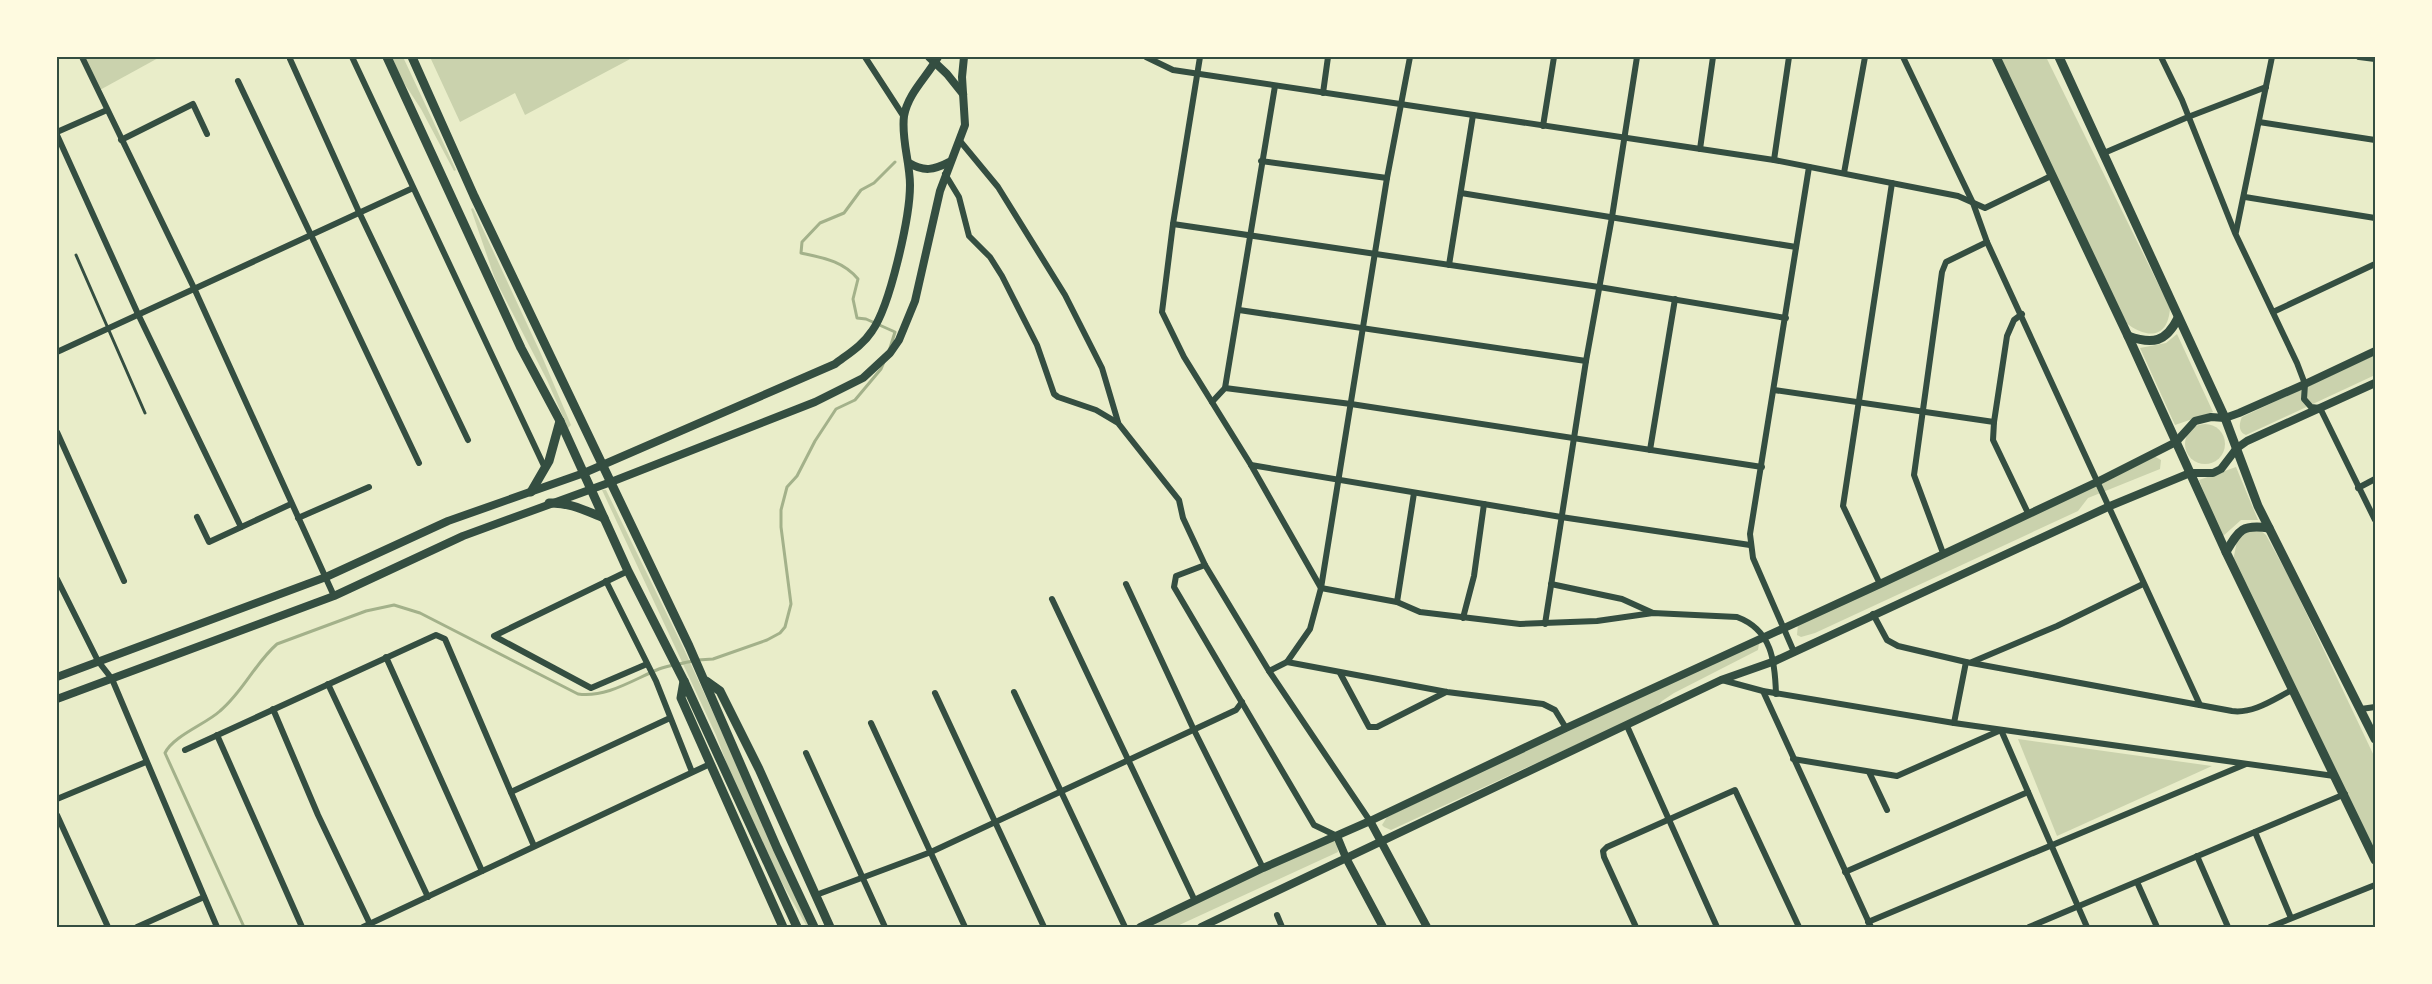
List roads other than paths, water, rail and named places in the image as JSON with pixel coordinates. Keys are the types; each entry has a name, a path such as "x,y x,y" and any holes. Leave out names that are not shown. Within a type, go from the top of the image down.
{"main road":[{"path":"387,57 521,348 560,422 797,927"},
{"path":"412,57 478,206 689,645 777,848 814,927"},
{"path":"57,699 334,596 463,536 611,482 815,402 863,378 876,367 899,340 915,301 945,174 965,125 964,57"},
{"path":"1996,57 2128,336 2226,552 2375,860"},
{"path":"2059,57 2225,418 2269,528 2375,739"},
{"path":"57,677 326,577 448,521 584,473 835,364 858,346 872,331 885,308 894,276 909,196 909,164 904,136 904,117 911,98 934,59"},
{"path":"909,164 925,170 935,170 949,162"},
{"path":"2128,336 2153,341 2163,338 2172,331 2178,318"},
{"path":"1140,927 2098,481 2176,442 2195,422 2211,417 2225,418 2375,351"},
{"path":"1201,927 1721,680 1775,661 2110,506 2190,473 2214,473 2221,469 2236,448 2247,441 2375,382"},
{"path":"531,492 545,469 560,422"},
{"path":"549,503 560,502 572,505 604,518"},
{"path":"2226,552 2242,530 2250,527 2269,528"},
{"path":"681,677 681,698 783,927"},
{"path":"704,680 720,691 759,769 830,927"}],"street":[{"path":"82,57 194,288 334,596"},
{"path":"352,57 545,469"},
{"path":"865,57 904,117"},
{"path":"1146,57 1173,70 1197,74 1774,160 1958,196 1985,207 2051,176"},
{"path":"1200,57 1173,224 1162,312 1184,357 1251,465 1321,588 1397,602 1420,612 1520,624 1597,621 1653,613 1737,618 1744,620 1764,637 1775,661 1776,694"},
{"path":"1323,93 1328,57"},
{"path":"1269,671 1287,662 1314,621 1387,178 1410,57"},
{"path":"1543,126 1554,57"},
{"path":"1545,624 1637,57"},
{"path":"1700,148 1713,57"},
{"path":"1774,160 1789,57"},
{"path":"1844,173 1865,57"},
{"path":"1903,57 1973,203 1987,242 2200,705"},
{"path":"2161,57 2235,233 2305,384 2303,392 2306,403 2311,407 2320,408 2375,520"},
{"path":"2235,233 2272,57"},
{"path":"2359,57 2375,59"},
{"path":"290,59 359,212 468,440"},
{"path":"934,59 963,94"},
{"path":"238,81 419,463"},
{"path":"1212,402 1225,388 1275,86"},
{"path":"2104,153 2266,87"},
{"path":"121,140 193,105 207,134"},
{"path":"107,110 57,133 138,314 241,527"},
{"path":"1449,265 1473,115"},
{"path":"2259,122 2375,140"},
{"path":"960,141 998,188 1065,295 1102,368 1118,423"},
{"path":"1261,161 1387,178"},
{"path":"1794,652 1753,558 1750,544 1809,167"},
{"path":"945,174 958,197 969,236 990,257 1002,276 1037,345 1054,393 1058,397 1109,416 1118,423 1179,500 1183,518 1205,565 1269,671 1371,821 1380,843 1427,927"},
{"path":"1880,584 1843,506 1892,183"},
{"path":"57,352 412,188"},
{"path":"1461,193 1796,247"},
{"path":"2244,197 2375,218"},
{"path":"1173,224 1599,287 1786,318"},
{"path":"1943,553 1914,475 1922,411 1943,266 1987,242"},
{"path":"2273,312 2375,264"},
{"path":"1650,450 1675,299"},
{"path":"1239,310 1586,361"},
{"path":"2022,314 2014,320 2007,336 1993,440 2028,513"},
{"path":"1225,388 1762,467"},
{"path":"1774,390 1994,422"},
{"path":"57,432 124,581"},
{"path":"1251,465 1561,517 1750,544"},
{"path":"2358,488 2375,479"},
{"path":"298,518 369,487"},
{"path":"1397,602 1414,493"},
{"path":"197,518 209,542 291,504"},
{"path":"1463,618 1474,576 1484,504"},
{"path":"1205,565 1176,576 1174,587 1314,825 1337,836 1346,858 1383,927"},
{"path":"628,571 494,634 495,637 591,688 647,664"},
{"path":"57,579 98,661 112,679 217,927"},
{"path":"606,581 656,681 692,772"},
{"path":"1126,584 1263,868"},
{"path":"1551,584 1622,599 1653,613"},
{"path":"1969,662 2057,626 2143,584"},
{"path":"57,599 65,595"},
{"path":"1052,599 1196,901"},
{"path":"1874,615 1891,644 1969,662 2200,705 2242,712 2292,690"},
{"path":"185,750 386,657 436,635 441,636 445,639 534,846"},
{"path":"386,657 482,871"},
{"path":"1287,662 1447,692 1543,704 1555,710 1566,728"},
{"path":"1954,723 1969,662"},
{"path":"1340,673 1369,727 1372,728 1377,728 1447,692"},
{"path":"1721,680 1763,692 1954,723 2334,776"},
{"path":"328,684 428,897"},
{"path":"1014,692 1125,927"},
{"path":"1763,692 1869,924 2247,764"},
{"path":"935,693 1044,927"},
{"path":"816,895 931,852 1236,710 1242,702"},
{"path":"2361,709 2375,707"},
{"path":"273,709 318,815 370,924"},
{"path":"511,792 670,718"},
{"path":"871,723 965,927"},
{"path":"1627,726 1717,927"},
{"path":"1793,759 1897,776 2001,730"},
{"path":"2001,730 2087,927"},
{"path":"217,735 302,927"},
{"path":"806,753 885,927"},
{"path":"57,800 146,762"},
{"path":"363,927 710,764"},
{"path":"1869,772 1887,810"},
{"path":"1636,927 1603,851 1668,818 1735,790 1799,927"},
{"path":"1845,872 2028,792"},
{"path":"2029,927 2345,794"},
{"path":"57,815 108,927"},
{"path":"2255,832 2291,918"},
{"path":"2197,856 2228,927"},
{"path":"2137,882 2157,927"},
{"path":"2270,927 2375,885"},
{"path":"137,927 204,897"},
{"path":"1277,915 1282,927"}],"lane":[{"path":"76,255 145,413"}],"waterway":[{"path":"890,348 895,332 866,319 857,318 853,299 858,279 839,264 801,253 802,242 820,223 844,213 861,190 874,183 895,162"},
{"path":"698,660 713,659 767,640 780,633 785,627 791,604 781,527 781,510 787,487 797,476 815,441 836,409 855,400 881,369 884,362"},
{"path":"244,927 165,753 175,741 214,716 228,703 277,644 366,611 394,605 420,613 578,694 610,690 667,666 692,661"}]}
